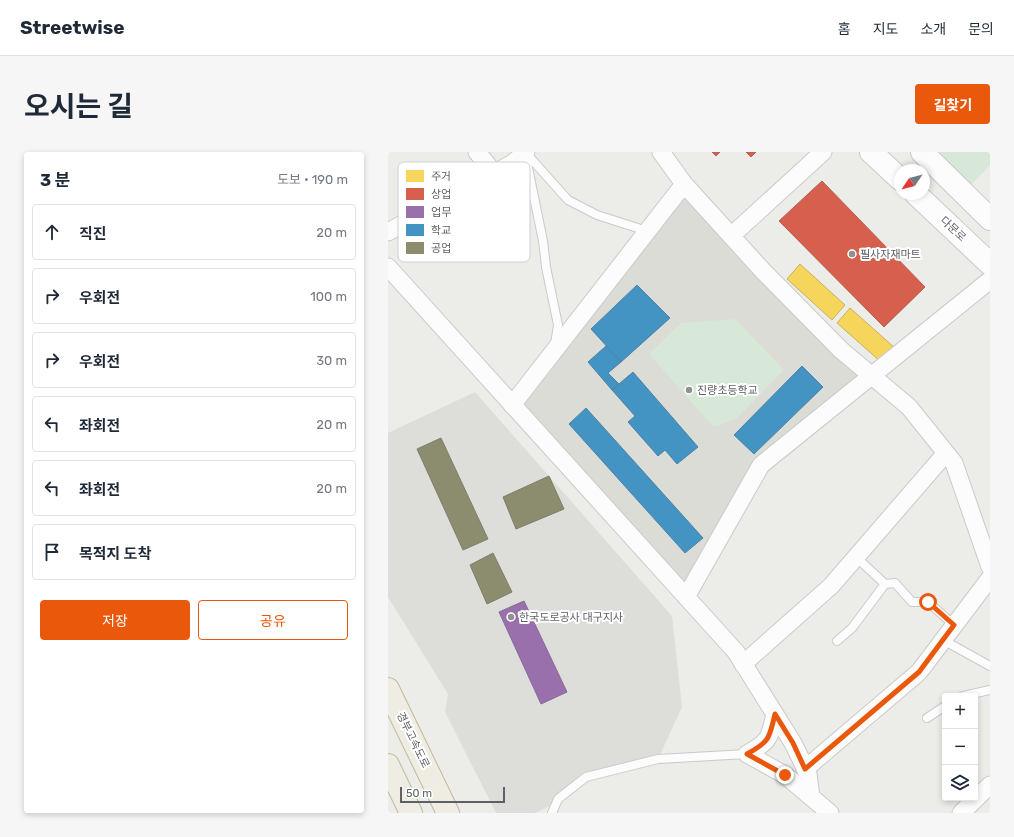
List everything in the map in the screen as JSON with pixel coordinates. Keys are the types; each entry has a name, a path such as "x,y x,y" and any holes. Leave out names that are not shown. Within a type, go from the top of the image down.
{"highway":[{"name":"경부고속도로","path":"388,689 448,813"},
{"path":"388,765 411,813"}],"main road":[{"path":"871,152 894,174"},
{"path":"922,152 990,219"},
{"name":"다문로","path":"922,200 990,264"}],"street":[{"path":"477,152 485,162"},
{"path":"514,162 526,152"},
{"path":"662,152 684,184 763,271 841,350 909,407 954,463 990,567"},
{"path":"731,236 823,152"},
{"path":"512,405 684,184"},
{"path":"388,232 398,226"},
{"path":"388,268 736,652 793,743 808,774 811,797"},
{"path":"686,597 761,465 990,280"},
{"path":"743,664 831,586 946,453"},
{"path":"805,769 919,672 990,578"},
{"path":"747,754 761,746 770,736 775,714"},
{"path":"747,754 785,775 830,813"},
{"path":"961,813 990,785"}],"lane":[{"path":"526,152 568,200 597,215 647,231"},
{"path":"526,152 528,162"},
{"path":"530,173 543,241 546,267 558,325 555,350"},
{"path":"856,557 885,584"},
{"path":"837,641 852,628 885,584 894,583 912,602 928,602 954,625"},
{"path":"943,640 990,666"},
{"path":"976,693 990,690"},
{"path":"927,718 942,708"},
{"path":"552,813 558,799 586,777 658,759 747,754"}],"shaded area":[{"name":"진량초등학교","path":"684,184 872,376 761,465 686,597 512,405"},
{"path":"475,392 672,616 682,707 658,759 586,777 556,803 535,813 496,813 445,712 448,694 388,597 388,433"}],"green space":[{"path":"922,152 990,152 990,165 963,193"},
{"path":"735,319 784,370 737,418 714,427 649,354 681,323"}],"building: 주거":[{"path":"800,264 845,305 832,320 787,279"},
{"path":"850,308 895,348 882,363 837,323"}],"building: 상업":[{"path":"712,152 720,152 716,156"},
{"path":"746,152 756,152 751,157"},
{"name":"필사자재마트","path":"822,181 925,287 884,327 779,221"}],"building: 업무":[{"path":"524,601 567,692 541,704 499,612"}],"building: 학교":[{"path":"637,285 670,318 621,362 591,329"},
{"path":"606,346 621,362 608,373 619,384 612,390 588,362"},
{"path":"802,366 823,387 754,454 734,435"},
{"path":"633,372 698,447 677,464 665,450 658,456 628,422 635,416 612,390"},
{"path":"586,408 703,538 685,553 569,424"}],"building: 공업":[{"path":"441,438 488,539 463,550 417,449"},
{"path":"549,476 564,509 516,529 503,497"},
{"path":"493,553 512,592 487,604 470,565"}],"place":[{"name":"필사자재마트","path":"852,254"},
{"name":"진량초등학교","path":"689,390"},
{"name":"한국도로공사 대구지사","path":"511,617"}],"route":[{"path":"785,775 747,754 761,746 770,736 775,714 793,743 805,769 919,672 954,625 928,602"}]}
